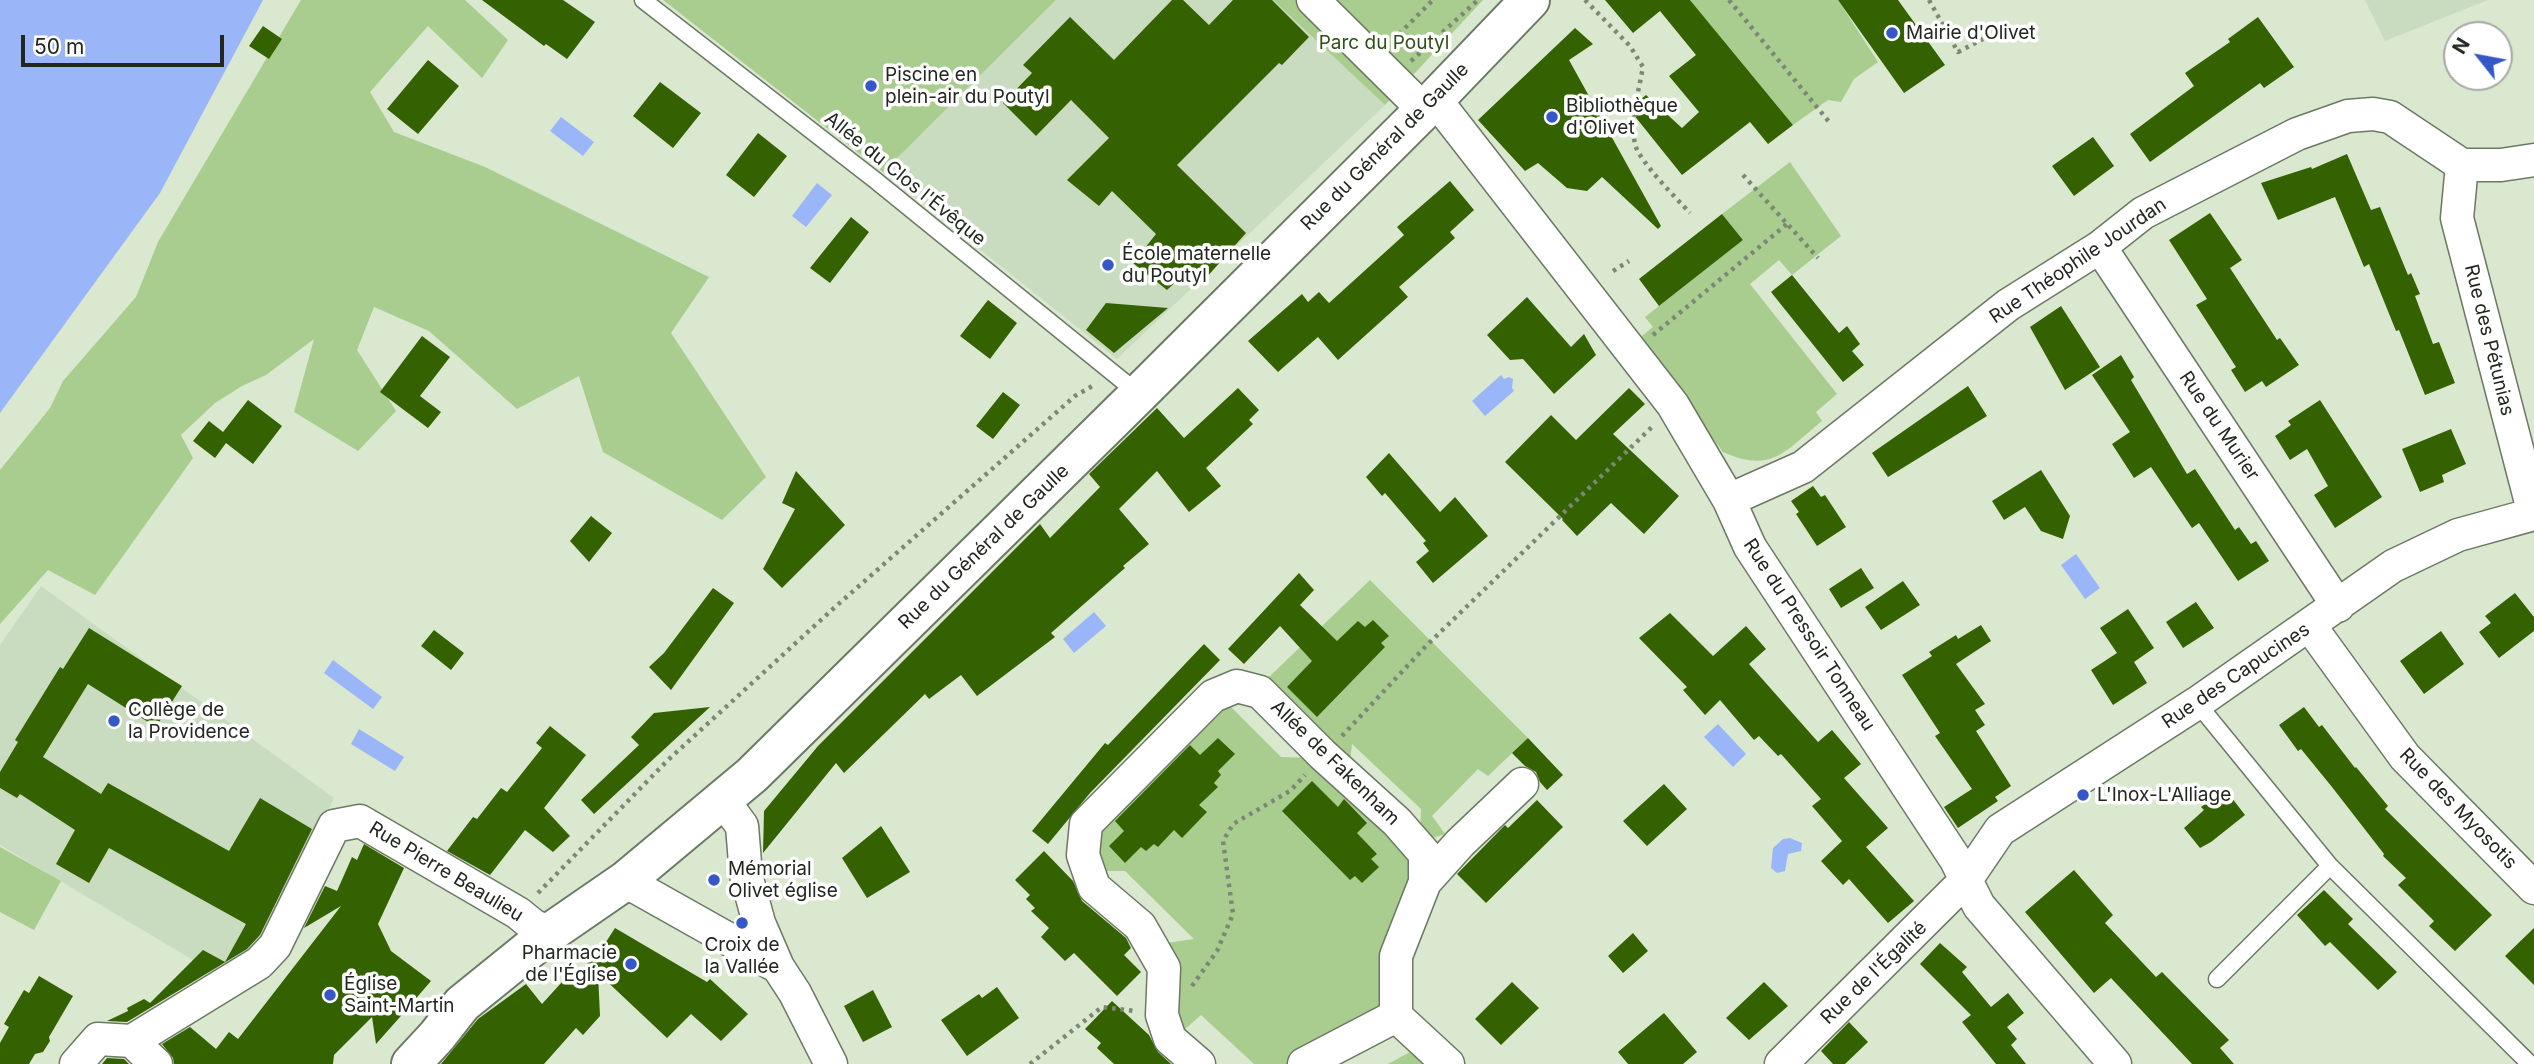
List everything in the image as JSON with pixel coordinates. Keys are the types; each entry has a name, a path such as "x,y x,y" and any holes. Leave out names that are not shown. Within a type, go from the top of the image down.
{"main road":[{"name":"Rue du Général de Gaulle","path":"411,1064 438,1036 462,1004 551,932 625,881 751,775 1126,384 1429,104 1530,0"}],"street":[{"name":"Rue du Pressoir Tonneau","path":"1313,0 1388,63 1429,104 1673,405 1729,500 1750,547 1956,860 1979,906 2115,1064"},
{"name":"Rue Théophile Jourdan","path":"1729,500 1803,467 2008,305 2100,247 2143,212 2227,167 2297,134 2348,116 2373,114 2390,117 2462,165"},
{"path":"2462,165 2501,165 2534,160"},
{"name":"Rue des Pétunias","path":"2462,165 2457,218 2534,514"},
{"name":"Rue du Murier","path":"2100,247 2338,606"},
{"name":"Rue des Capucines","path":"1966,880 2000,830 2197,703 2393,566 2458,535 2534,514"},
{"name":"Rue des Myosotis","path":"2310,626 2405,757 2534,888"},
{"name":"Allée de Fakenham","path":"1199,1064 1170,1039 1162,1015 1164,968 1140,926 1094,887 1083,855 1086,824 1213,696 1237,686 1260,692 1323,755 1397,822 1425,854 1425,882"},
{"name":"Allée de Fakenham","path":"1395,1016 1396,956 1425,882 1460,843 1522,784"},
{"path":"723,800 742,826 746,875 759,923 778,967 795,993 831,1064"},
{"name":"Rue Pierre Beaulieu","path":"132,1041 259,963 275,946 334,826 360,821 518,913 534,926 551,932"},
{"name":"Rue de l'Égalité","path":"1781,1064 1966,880"},
{"path":"625,881 778,967"},
{"path":"1304,1064 1395,1016 1448,1064"},
{"path":"76,1064 99,1039 132,1041 156,1064"}],"lane":[{"name":"Allée du Clos l'Évêque","path":"643,0 876,180 1126,384"},
{"path":"2197,703 2330,866 2530,1064"},
{"path":"2217,979 2330,866"}],"path":[{"path":"1388,63 1433,0"},
{"path":"1388,63 1478,0"},
{"path":"1585,0 1630,46 1643,67 1636,106 1635,146 1658,178 1690,213"},
{"path":"1729,0 1830,123"},
{"path":"1929,0 1958,52 1983,39"},
{"path":"1743,175 1818,258"},
{"path":"1632,352 1787,224"},
{"path":"1613,271 1629,261"},
{"path":"518,913 668,760 834,608 1075,396 1126,384"}],"shaded area":[{"name":"École maternelle du Poutyl","path":"1056,0 1273,0 1385,105 1117,359 883,172"},
{"path":"2365,0 2488,0 2385,41"},
{"name":"Collège de la Providence","path":"41,586 334,798 269,936 223,978 0,845 0,645"}],"green space":[{"path":"301,0 465,0 508,40 482,78 428,26 370,92 394,132 485,167 709,277 671,333 766,477 722,520 603,452 579,376 517,409 429,331 374,307 357,350 396,411 358,451 294,412 314,339 266,375 215,403 181,435 193,458 95,595 48,570 0,624 0,470 50,408 63,381 136,297 158,242"},
{"name":"Piscine en plein-air du Poutyl","path":"663,0 1056,0 883,172"},
{"name":"Parc du Poutyl","path":"1273,0 1483,0 1385,105"},
{"path":"1690,0 1838,0 1878,62 1854,79 1841,102 1828,100 1793,125"},
{"path":"1790,162 1841,236 1792,275 1779,260 1750,284 1837,394 1816,412 1822,421 1798,442 1777,456 1754,461 1723,452 1637,340 1653,327 1645,317 1743,240 1722,214"},
{"path":"1370,580 1528,738 1488,776 1478,769 1432,816 1445,834 1427,840 1420,838 1421,809 1352,744 1349,772 1271,687 1269,677"},
{"path":"1226,698 1260,705 1229,705 1281,757 1316,758 1408,856 1413,871 1381,1013 1290,1064 1254,1064 1201,1015 1184,1030 1178,1020 1167,943 1194,939 1125,871 1097,871 1097,828"},
{"path":"0,847 61,881 34,930 0,912"},
{"path":"1412,1051 1424,1064 1388,1064"}],"water":[{"path":"0,0 263,0 160,193 0,413"},
{"path":"561,117 594,142 583,156 550,131"},
{"path":"817,183 832,195 806,227 792,216"},
{"path":"1501,375 1504,379 1513,379 1514,391 1485,416 1472,401"},
{"path":"2076,554 2100,588 2085,599 2061,565"},
{"path":"1094,612 1106,626 1074,653 1063,639"},
{"path":"333,660 382,697 373,709 324,673"},
{"path":"1718,724 1746,754 1733,767 1704,737"},
{"path":"359,729 404,757 395,771 351,744"},
{"path":"1790,838 1802,843 1801,851 1788,854 1785,871 1777,873 1771,868 1773,848 1783,839"}],"building":[{"path":"482,0 563,0 595,22 567,59 546,44 544,46"},
{"path":"1172,0 1183,0 1209,25 1233,0 1272,0 1309,37 1282,65 1279,63 1177,165 1246,233 1206,278 1195,285 1184,274 1167,290 1133,263 1156,234 1112,191 1099,206 1067,180 1109,138 1071,100 1036,136 1003,103 1032,73 1023,65 1070,17 1114,60"},
{"path":"1605,0 1690,0 1793,125 1768,144 1750,122 1682,175 1629,109 1646,95 1682,128 1699,112 1669,76 1696,55 1660,11 1633,33"},
{"name":"Mairie d'Olivet","path":"1838,0 1898,0 1945,65 1904,93"},
{"path":"2258,17 2294,67 2264,88 2260,83 2150,162 2130,134 2194,86 2185,73 2230,42 2228,39"},
{"path":"263,26 282,39 269,59 249,46"},
{"name":"Bibliothèque d'Olivet","path":"1575,28 1593,44 1569,60 1661,226 1658,229 1602,177 1587,191 1567,188 1538,163 1525,171 1478,120"},
{"path":"428,60 459,86 418,134 387,109"},
{"path":"660,82 701,113 673,148 633,116"},
{"path":"758,133 787,156 754,197 726,175"},
{"path":"2093,137 2114,166 2074,196 2052,166"},
{"path":"2347,154 2371,210 2380,207 2408,275 2411,273 2420,294 2415,296 2433,344 2439,342 2455,383 2425,395 2369,264 2364,267 2335,197 2278,220 2261,183 2311,167 2312,169"},
{"path":"1450,181 1474,210 1450,232 1455,238 1399,287 1408,297 1338,360 1318,337 1278,372 1248,341 1302,294 1308,302 1319,292 1329,303 1404,235 1397,227"},
{"path":"2210,213 2242,260 2230,268 2277,340 2280,338 2299,365 2266,387 2262,381 2245,392 2231,370 2236,367 2196,305 2207,299 2169,240"},
{"path":"1722,214 1743,240 1659,306 1639,279"},
{"path":"851,217 869,232 830,283 810,268"},
{"path":"1792,275 1839,333 1847,326 1860,344 1852,351 1864,365 1843,382 1771,292"},
{"path":"1527,297 1571,347 1584,334 1596,355 1554,394 1523,359 1510,360 1487,335"},
{"path":"988,300 1017,323 990,359 960,336"},
{"path":"1106,303 1168,308 1114,353 1086,330"},
{"path":"2061,306 2100,367 2065,390 2030,327"},
{"path":"422,336 450,357 420,396 441,412 428,428 380,392"},
{"path":"2121,355 2134,377 2131,380 2187,474 2195,469 2235,530 2239,527 2251,544 2256,541 2269,561 2238,581 2199,523 2192,528 2151,467 2134,478 2112,444 2130,432 2092,375"},
{"path":"1968,386 1987,416 1888,477 1872,453"},
{"path":"1238,388 1259,410 1249,420 1253,424 1206,468 1221,486 1189,512 1157,471 1119,509 1149,544 1051,633 1055,637 977,696 961,675 929,699 925,694 844,773 836,763 763,853 764,811 818,746 1040,524 1050,538 1100,487 1089,474 1157,408 1184,438"},
{"path":"1629,388 1645,404 1613,434 1679,496 1644,534 1611,503 1577,536 1505,462 1551,415 1576,440"},
{"path":"1003,392 1020,405 993,439 976,426"},
{"path":"248,400 282,426 253,464 226,443 215,458 193,441 209,421 223,432"},
{"path":"2320,400 2382,497 2335,528 2314,495 2328,486 2307,449 2290,460 2275,436 2291,425 2288,421"},
{"path":"2451,429 2466,464 2442,475 2444,482 2420,492 2402,449"},
{"path":"1389,453 1440,512 1455,497 1488,536 1433,583 1416,562 1429,551 1423,543 1426,541 1385,493 1382,496 1366,477"},
{"path":"2041,470 2070,516 2063,539 2041,531 2025,507 2004,520 1992,501"},
{"path":"796,471 845,525 782,588 763,569 795,509 782,503"},
{"path":"1813,486 1821,497 1825,495 1846,527 1817,546 1796,514 1799,512 1791,501"},
{"path":"591,516 612,533 589,562 570,541"},
{"path":"1861,568 1874,588 1841,608 1829,589"},
{"path":"1299,573 1314,590 1300,605 1337,641 1358,621 1365,627 1373,620 1389,636 1381,643 1385,647 1317,717 1287,687 1312,661 1280,626 1244,664 1228,649"},
{"path":"1903,581 1920,605 1881,630 1865,607"},
{"path":"713,588 734,603 671,690 649,667 664,653"},
{"path":"2515,593 2534,617 2534,631 2499,658 2479,632 2491,623 2485,616"},
{"path":"2196,602 2214,628 2183,648 2166,622"},
{"path":"2128,609 2154,648 2134,662 2147,683 2113,705 2091,670 2117,653 2100,628"},
{"path":"1670,613 1713,656 1746,626 1766,649 1749,664 1818,742 1832,730 1861,764 1844,778 1888,828 1866,847 1914,901 1888,923 1849,879 1843,885 1821,861 1842,841 1812,806 1821,799 1781,754 1778,756 1759,736 1754,740 1720,700 1705,715 1683,690 1687,687 1639,638"},
{"path":"1981,625 1991,641 1956,664 1985,704 1975,710 1985,725 1976,731 2011,786 1995,797 1998,801 1958,828 1944,807 1972,789 1935,736 1940,733 1902,675 1932,656 1929,652 1956,635 1958,639"},
{"path":"89,628 182,686 156,727 88,684 43,757 101,794 108,783 229,851 260,798 312,829 260,935 247,949 127,1022 107,1021 128,1011 127,1008 144,999 150,1003 203,950 225,962 246,924 109,848 89,883 56,864 75,830 20,794 17,798 0,788 0,772 18,742 15,740 60,667 63,669"},
{"path":"434,630 464,653 451,670 421,646"},
{"path":"2441,631 2464,664 2424,694 2400,661"},
{"path":"1204,644 1220,660 1090,793 1048,844 1032,831 1105,743 1108,745"},
{"path":"710,707 594,814 581,800 639,745 631,737 654,713"},
{"path":"2304,707 2388,806 2385,809 2492,915 2455,951 2429,926 2434,921 2398,885 2406,878 2383,856 2332,787 2301,749 2298,751 2279,725"},
{"path":"550,726 586,755 544,808 570,836 553,852 525,830 490,875 447,851 473,817 477,819 501,788 507,792 542,748 536,743"},
{"path":"1218,738 1235,754 1218,771 1221,775 1214,783 1218,787 1199,805 1207,812 1182,838 1174,830 1158,847 1154,844 1146,851 1141,847 1125,863 1109,846 1124,831 1115,821 1190,745 1200,755"},
{"path":"1528,738 1563,775 1547,790 1536,772 1525,766 1512,753"},
{"path":"1312,781 1338,807 1344,799 1367,823 1357,833 1377,854 1371,859 1379,867 1362,883 1355,876 1350,880 1282,811"},
{"path":"1664,784 1687,809 1647,846 1623,821"},
{"path":"2225,789 2245,815 2200,848 2184,828 2204,810 2201,807"},
{"path":"1537,800 1563,827 1486,903 1457,874 1505,825 1508,828"},
{"path":"881,826 910,872 867,898 842,858"},
{"path":"364,844 404,868 378,924 391,951 431,981 400,1017 376,1044 372,1017 334,1055 333,1064 174,1064 173,1058 162,1044 190,1027 216,1049 229,1032 238,1039 341,906 304,928 325,886 337,891 352,857 357,860"},
{"path":"1044,851 1073,881 1082,901 1126,938 1131,948 1124,955 1141,972 1117,996 1074,953 1065,961 1041,937 1049,928 1031,911 1035,908 1026,899 1030,895 1015,880"},
{"path":"2074,870 2113,915 2105,923 2156,977 2162,972 2229,1040 2220,1048 2234,1064 2192,1064 2111,978 2094,993 2025,912"},
{"path":"2324,890 2353,919 2348,924 2397,972 2378,990 2330,942 2325,946 2297,915"},
{"path":"615,928 707,982 710,979 748,1014 721,1041 691,1014 667,1038 598,973 600,1016 583,1035 576,1028 544,1064 441,1064 478,1019 526,984 542,1004 572,971 577,975"},
{"path":"2534,928 2534,985 2505,956"},
{"path":"1633,933 1648,951 1623,973 1608,956"},
{"path":"1940,943 1967,967 1962,972 1991,1007 2008,993 2024,1013 2007,1027 2017,1039 2011,1045 2026,1064 1996,1064 1962,1022 1971,1015 1920,964"},
{"path":"39,976 73,996 43,1052 35,1054 29,1064 0,1064 0,1043 9,1027 4,1024 24,990 29,993"},
{"path":"1512,982 1539,1008 1501,1045 1475,1019"},
{"path":"1764,982 1788,1006 1749,1040 1726,1018"},
{"path":"997,987 1019,1018 967,1056 941,1020 979,994 982,998"},
{"path":"873,990 892,1027 863,1042 844,1006"},
{"path":"1112,1001 1149,1035 1158,1052 1171,1064 1114,1064 1097,1048 1101,1043 1085,1029"},
{"path":"1664,1013 1697,1052 1683,1064 1628,1064 1618,1052"},
{"path":"1849,1022 1868,1042 1845,1064 1833,1064 1821,1051"},
{"path":"107,1058 124,1059 129,1064 102,1064"}],"place":[{"name":"Mairie d'Olivet","path":"1892,33"},
{"name":"Piscine en plein-air du Poutyl","path":"871,86"},
{"name":"Bibliothèque d'Olivet","path":"1552,117"},
{"name":"École maternelle du Poutyl","path":"1108,265"},
{"name":"Collège de la Providence","path":"114,721"},
{"name":"L'Inox-L'Alliage","path":"2083,795"},
{"name":"Mémorial Olivet église","path":"714,880"},
{"name":"Croix de la Vallée","path":"742,923"},
{"name":"Pharmacie de l'Église","path":"631,964"},
{"name":"Église Saint-Martin","path":"330,995"}]}
